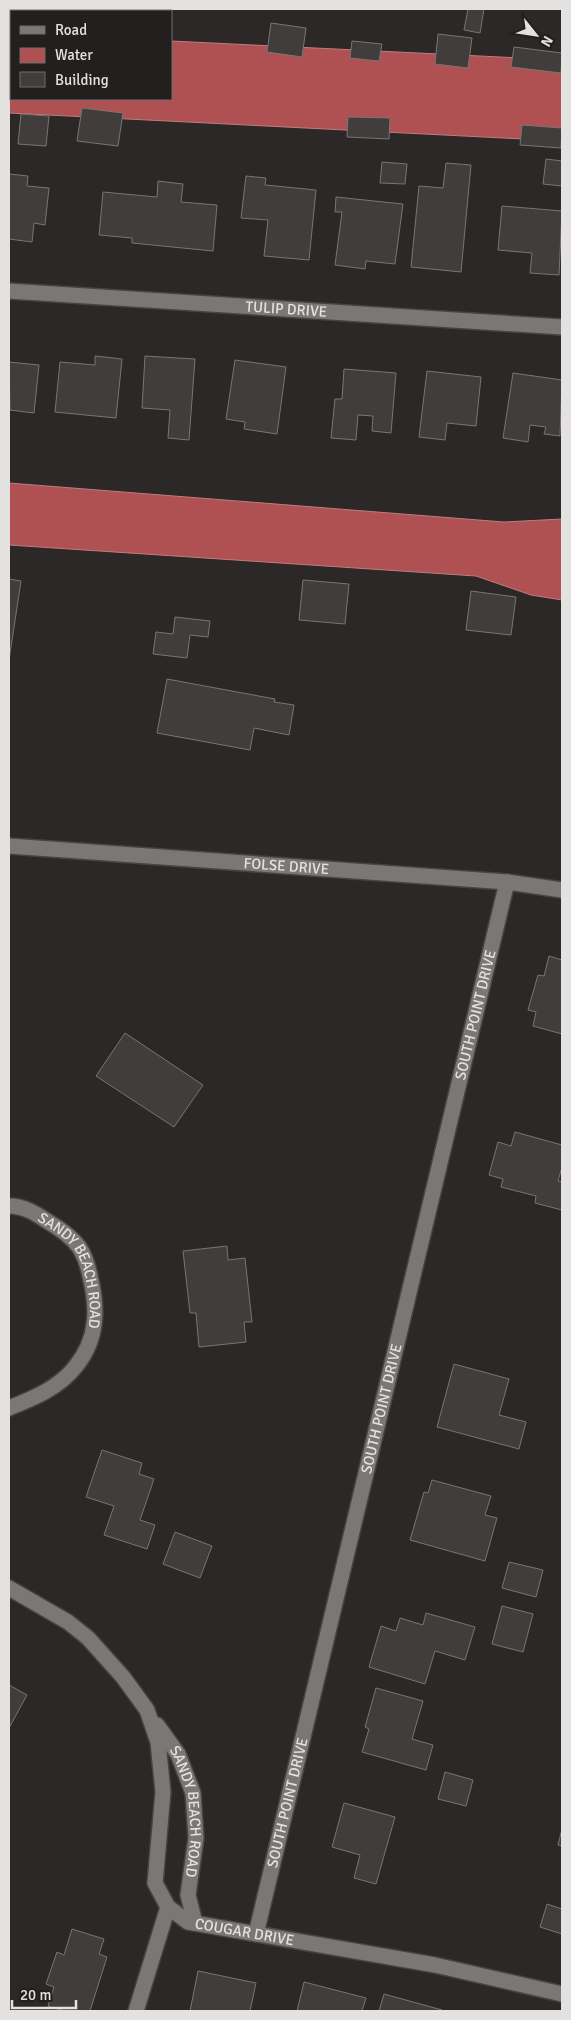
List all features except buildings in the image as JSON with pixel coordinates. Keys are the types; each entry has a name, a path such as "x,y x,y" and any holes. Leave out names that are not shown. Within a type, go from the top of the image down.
{"street":[{"name":"TULIP DRIVE","path":"9,291 562,327"},
{"name":"FOLSE DRIVE","path":"9,846 507,882 562,890"},
{"name":"SOUTH POINT DRIVE","path":"256,1934 507,882"},
{"name":"SANDY BEACH ROAD","path":"9,1206 30,1210 62,1230 80,1248 87,1262 96,1302 92,1338 78,1365 67,1377 41,1395 9,1408"},
{"name":"COUGAR DRIVE","path":"9,1588 68,1622 88,1638 123,1677 146,1710 158,1742 163,1792 155,1883 168,1907 188,1922 435,1965 562,1994"},
{"name":"SANDY BEACH ROAD","path":"146,1710 178,1754 193,1793 196,1838 188,1895 195,1923"},
{"path":"136,2011 168,1907"}],"water":[{"path":"9,34 10,100 172,100 172,41 562,60 562,141 9,113"},
{"path":"9,483 504,522 562,519 562,600 531,595 476,576 9,545"}]}
